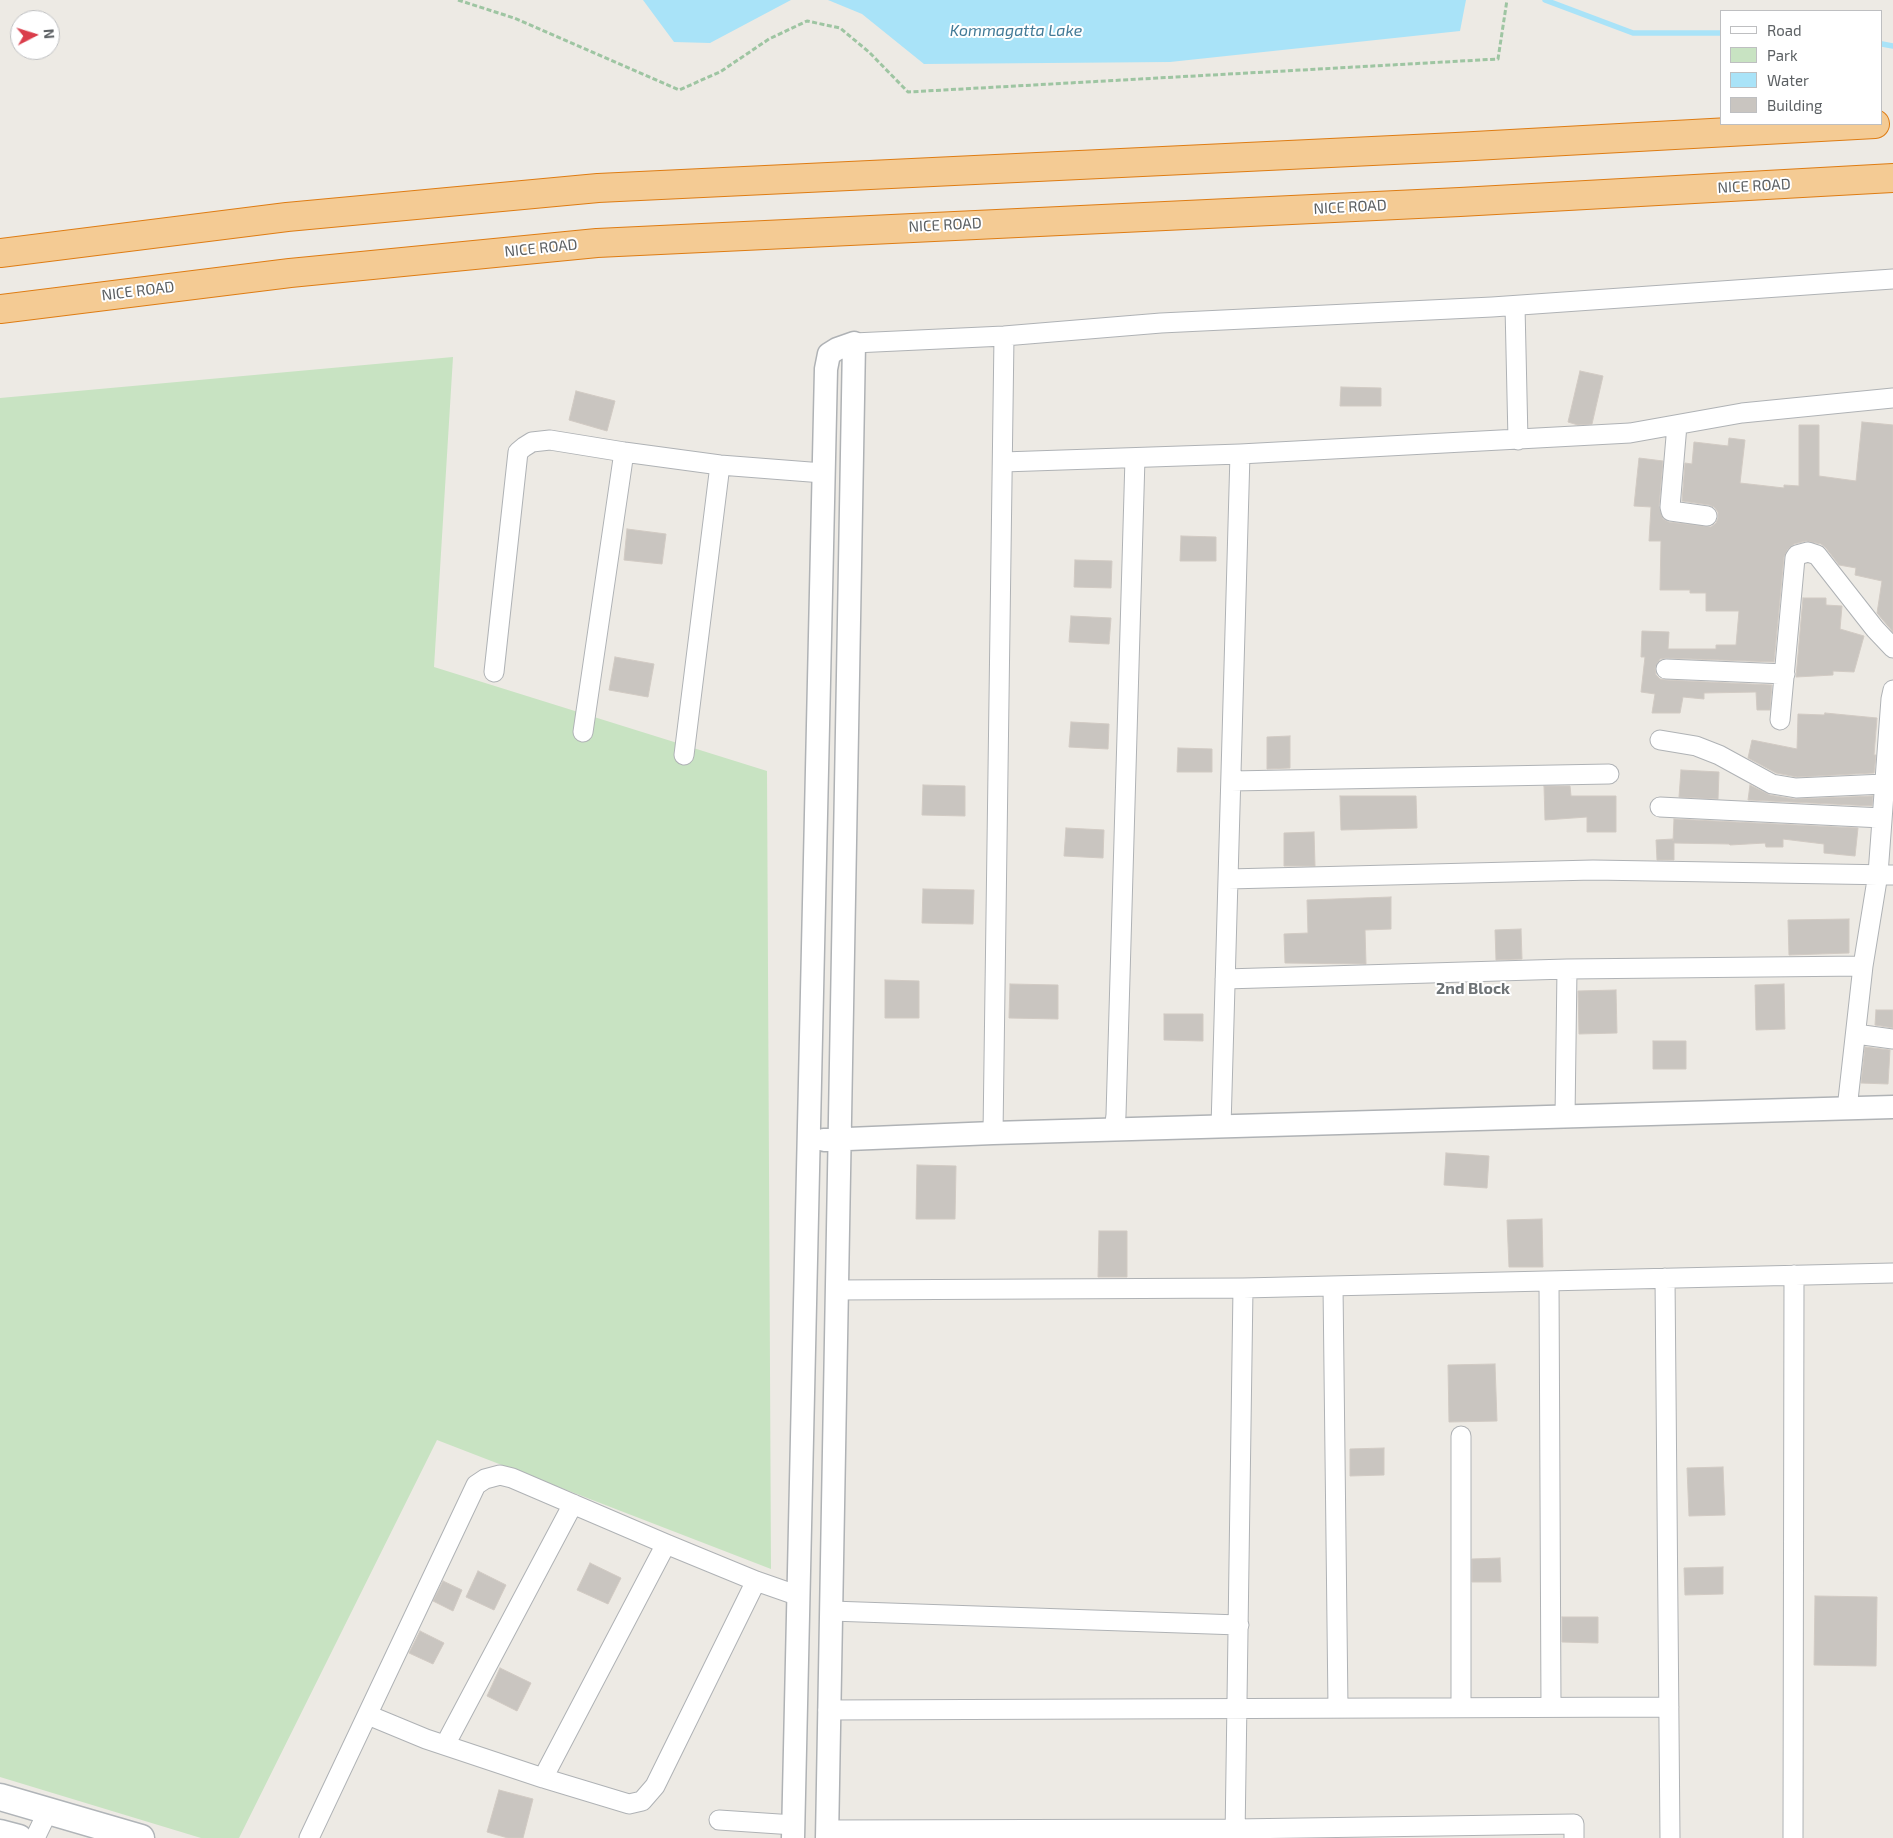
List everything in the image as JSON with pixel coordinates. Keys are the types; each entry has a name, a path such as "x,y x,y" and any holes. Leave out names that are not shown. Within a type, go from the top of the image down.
{"highway":[{"path":"0,253 287,217 598,188 1307,154 1856,125"},
{"name":"NICE ROAD","path":"0,308 290,273 597,243 1460,202 1893,178"}],"main road":[{"path":"0,1797 141,1838"},
{"path":"0,1833 19,1838"}],"street":[{"path":"719,1820 794,1831 823,473 826,369 829,354 837,348 854,343 1004,336 1161,323 1514,306 1893,278"},
{"path":"1514,306 1518,440"},
{"path":"993,1133 1004,336"},
{"path":"854,343 827,1834 1235,1833 1574,1824 1574,1838"},
{"path":"1003,462 1240,454 1630,434 1742,413 1893,398"},
{"path":"1677,425 1671,511 1707,516"},
{"path":"494,672 518,452 532,442 550,440 624,452 720,464 823,473"},
{"path":"583,732 624,452"},
{"path":"1222,1127 1240,454"},
{"path":"1114,1130 1116,1115 1135,458"},
{"path":"684,754 720,464"},
{"path":"1780,720 1795,558 1801,553 1817,555 1893,648"},
{"path":"1666,669 1785,674"},
{"path":"1847,1109 1863,966 1885,874 1882,818 1893,690"},
{"path":"1660,740 1696,746 1719,755 1772,784 1796,788 1884,784"},
{"path":"1231,781 1609,774"},
{"path":"1660,806 1882,818"},
{"path":"1228,879 1593,870 1885,874"},
{"path":"1225,979 1567,969 1863,966"},
{"path":"1565,1117 1567,969"},
{"path":"1856,1034 1893,1039"},
{"path":"808,1140 993,1133 1893,1108"},
{"path":"836,1290 1243,1288 1893,1273"},
{"path":"1793,1838 1794,1275"},
{"path":"1665,1278 1670,1838"},
{"path":"1549,1281 1551,1707"},
{"path":"1334,1286 1338,1708"},
{"path":"1235,1833 1243,1288"},
{"path":"1461,1436 1461,1707"},
{"path":"309,1838 476,1485 492,1476 500,1475 512,1478 666,1544 756,1581 799,1596"},
{"path":"445,1745 572,1504"},
{"path":"543,1778 666,1544"},
{"path":"368,1714 426,1739 543,1778 629,1804 642,1800 655,1786 756,1581"},
{"path":"831,1611 1239,1625"},
{"path":"828,1710 1669,1706"},
{"path":"35,1838 48,1811"}],"path":[{"path":"458,0 514,18 679,90 720,72 769,39 807,20 840,28 869,52 908,92 1498,59 1507,0"}],"green space":[{"path":"453,357 434,667 767,771 771,1569 437,1440 239,1838 201,1838 0,1777 0,398"}],"water":[{"path":"643,0 791,0 710,43 674,42"},
{"name":"Kommagatta Lake","path":"828,0 1466,0 1460,31 1170,62 924,64 862,14"}],"building":[{"path":"1580,371 1603,376 1592,424 1578,425 1568,422"},
{"path":"1341,387 1381,388 1381,406 1340,406"},
{"path":"576,391 615,401 607,431 569,420"},
{"path":"1862,422 1893,425 1893,632 1877,613 1882,581 1855,575 1856,568 1839,565 1821,544 1806,541 1794,544 1788,549 1784,557 1774,662 1666,658 1660,659 1655,668 1656,675 1660,679 1666,680 1772,685 1770,710 1757,710 1756,692 1704,693 1704,699 1683,697 1680,713 1652,713 1655,694 1641,692 1645,657 1641,657 1642,631 1669,632 1668,649 1716,649 1716,645 1736,645 1739,611 1706,611 1706,593 1690,593 1690,590 1660,590 1661,541 1649,541 1651,507 1634,506 1639,458 1663,461 1659,506 1663,519 1669,522 1711,527 1718,518 1718,512 1714,507 1682,501 1685,463 1692,464 1694,442 1728,446 1729,438 1745,440 1740,483 1784,488 1784,485 1799,486 1799,425 1819,425 1819,476 1856,481"},
{"path":"627,529 666,534 662,564 624,560"},
{"path":"1181,536 1216,537 1216,561 1180,561"},
{"path":"1075,560 1112,561 1111,588 1074,587"},
{"path":"1803,598 1826,598 1826,605 1842,606 1840,629 1864,636 1854,672 1833,671 1833,675 1796,677"},
{"path":"1071,616 1111,618 1109,644 1069,642"},
{"path":"615,657 654,664 648,697 609,690"},
{"path":"1825,713 1877,718 1874,773 1797,777 1776,773 1748,758 1752,740 1797,749 1798,714 1824,715"},
{"path":"1071,722 1109,724 1108,749 1069,747"},
{"path":"1290,736 1290,768 1267,769 1267,737"},
{"path":"1178,748 1212,749 1212,772 1177,772"},
{"path":"1681,770 1719,772 1718,799 1679,797"},
{"path":"923,785 965,786 965,816 922,815"},
{"path":"1750,785 1770,795 1794,799 1873,796 1872,806 1748,800"},
{"path":"1544,786 1570,786 1571,796 1616,796 1616,832 1587,832 1587,817 1545,820"},
{"path":"1340,796 1416,796 1417,828 1341,830"},
{"path":"1674,819 1858,828 1855,856 1824,853 1824,844 1783,839 1783,847 1766,847 1765,843 1730,845 1674,843 1674,860 1657,860 1656,840 1673,839 1673,841"},
{"path":"1066,828 1104,830 1103,858 1064,856"},
{"path":"1314,832 1315,866 1284,866 1284,833"},
{"path":"923,889 974,890 973,924 922,923"},
{"path":"1391,897 1391,929 1365,930 1366,964 1285,963 1284,934 1308,933 1307,900"},
{"path":"1849,919 1849,953 1789,955 1788,920"},
{"path":"1521,929 1522,959 1496,960 1495,930"},
{"path":"885,980 919,981 919,1018 885,1018"},
{"path":"1010,984 1058,985 1058,1019 1009,1018"},
{"path":"1784,984 1785,1029 1756,1030 1755,985"},
{"path":"1616,990 1617,1033 1579,1034 1578,991"},
{"path":"1876,1010 1893,1010 1893,1028 1875,1025"},
{"path":"1164,1014 1203,1014 1203,1041 1164,1040"},
{"path":"1653,1041 1686,1041 1686,1069 1653,1069"},
{"path":"1865,1047 1890,1050 1888,1084 1861,1083"},
{"path":"1446,1153 1489,1156 1487,1188 1444,1185"},
{"path":"917,1165 956,1166 955,1219 916,1219"},
{"path":"1542,1219 1543,1267 1509,1267 1507,1220"},
{"path":"1099,1231 1127,1231 1127,1277 1098,1277"},
{"path":"1495,1364 1497,1421 1449,1422 1448,1365"},
{"path":"1384,1448 1384,1475 1350,1476 1350,1449"},
{"path":"1723,1467 1725,1515 1689,1516 1687,1468"},
{"path":"1500,1558 1501,1582 1472,1582 1472,1559"},
{"path":"590,1563 621,1578 608,1604 577,1590"},
{"path":"1723,1567 1723,1594 1685,1595 1684,1568"},
{"path":"478,1571 506,1585 494,1610 466,1597"},
{"path":"443,1581 462,1590 453,1611 433,1601"},
{"path":"1815,1596 1877,1597 1876,1666 1814,1665"},
{"path":"1562,1617 1598,1617 1598,1643 1562,1642"},
{"path":"420,1631 444,1643 433,1664 409,1653"},
{"path":"500,1668 531,1683 517,1711 487,1696"},
{"path":"499,1790 533,1799 523,1838 508,1838 487,1832"}],"waterway":[{"path":"1545,0 1633,33 1720,33"},
{"path":"1883,44 1893,46"}],"district":[{"name":"2nd Block","path":"1473,989"}]}
